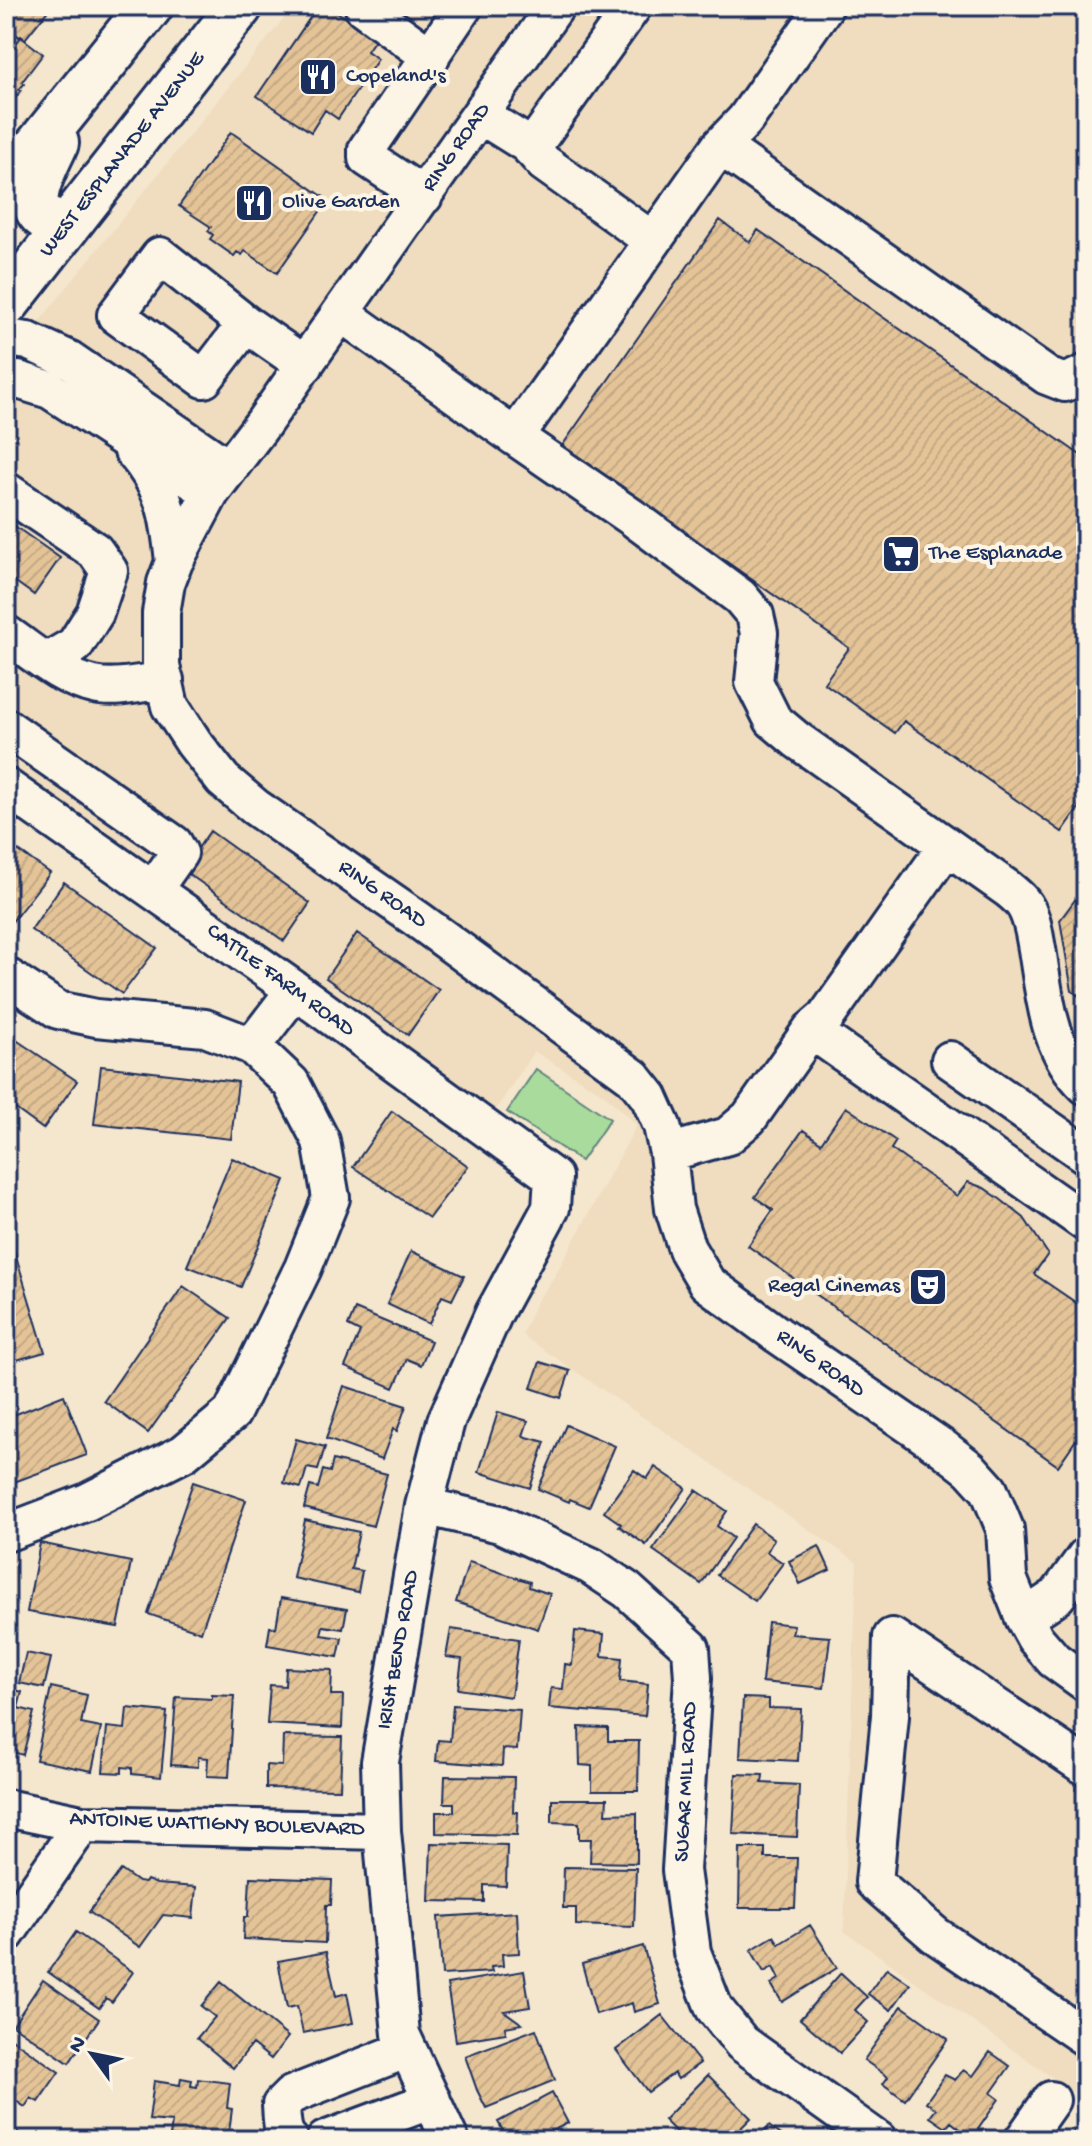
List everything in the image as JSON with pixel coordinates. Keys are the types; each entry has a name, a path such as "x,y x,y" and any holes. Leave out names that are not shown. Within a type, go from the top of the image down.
{"main road":[{"path":"201,55 219,6"},
{"name":"WEST ESPLANADE AVENUE","path":"6,304 240,6"},
{"path":"6,185 74,100 136,11"},
{"path":"68,223 53,222 38,214 35,191 74,100"}],"street":[{"path":"364,6 431,57"},
{"path":"424,196 367,158 367,149 464,6"},
{"name":"RING ROAD","path":"556,6 305,365 220,480 174,562 166,583 161,613 163,673 170,706 223,780 255,807 417,919 633,1077 656,1110 668,1153 674,1209 687,1249 707,1283 970,1469 989,1490 1005,1529 1008,1578 1024,1618 1035,1638 1054,1660 1086,1683"},
{"path":"537,156 633,6"},
{"path":"515,437 720,146 745,120 825,6"},
{"path":"480,115 653,241"},
{"path":"720,146 1047,376 1065,383 1086,373"},
{"path":"341,313 636,520 740,597 755,615 759,633 754,682 773,720 1008,889 1023,903 1032,924 1050,1025 1058,1049 1086,1086"},
{"path":"246,324 305,365"},
{"path":"6,338 28,341 70,360 220,480"},
{"path":"6,381 18,380 50,390 122,437 220,480"},
{"path":"122,437 152,473 163,497 170,520 174,562"},
{"path":"6,491 95,551 109,571 95,613 60,654"},
{"path":"6,634 95,664 163,673"},
{"path":"6,727 174,844 179,853 153,890"},
{"path":"46,816 74,774"},
{"name":"CATTLE FARM ROAD","path":"6,787 295,990 553,1177"},
{"path":"668,1153 728,1136 749,1118 947,846"},
{"path":"6,976 58,1010 96,1018 205,1028 252,1046 291,1083 315,1129 321,1141 331,1198 303,1268 232,1413 184,1453 87,1502 6,1533"},
{"path":"252,1046 295,990"},
{"path":"818,1024 1086,1223"},
{"path":"950,1060 1086,1155"},
{"name":"IRISH BEND ROAD","path":"450,2140 401,2034 382,1831 380,1762 424,1506 446,1421 494,1313 551,1208 553,1177"},
{"name":"SUGAR MILL ROAD","path":"424,1506 500,1524 591,1566 627,1590 691,1648 693,1678 681,1870 692,1952 714,2008 742,2043 878,2140"},
{"path":"1024,1618 1057,1596 1086,1556"},
{"path":"1086,1767 892,1637 890,1716 874,1882 935,1935 1086,2038"},
{"name":"ANTOINE WATTIGNY BOULEVARD","path":"6,1808 82,1824 382,1831"},
{"path":"6,1934 82,1824"},
{"path":"290,2140 283,2125 281,2105 291,2095 408,2049"},
{"path":"325,2140 432,2100"},
{"path":"1023,2140 1051,2100"}],"shaded area":[{"path":"294,6 1086,6 1086,2101 844,1931 857,1562 522,1335 536,1303 556,1274 637,1125 605,1095 534,1051 495,1111 142,873 6,775 6,363"}],"green space":[{"path":"536,1069 610,1119 581,1161 507,1112"}],"building":[{"path":"6,6 46,6 49,9 25,39 6,27"},
{"name":"Copeland's","path":"328,6 376,38 367,51 378,59 338,119 325,110 311,132 257,96 316,9 322,13"},
{"path":"21,37 43,54 7,108 6,56"},
{"name":"Olive Garden","path":"231,132 328,200 277,273 245,251 242,255 237,252 234,256 210,239 213,235 208,231 211,227 179,206"},
{"name":"The Esplanade","path":"720,220 750,242 758,230 1086,459 1086,798 1062,832 904,721 895,733 824,683 849,648 562,446"},
{"path":"6,520 60,558 34,595 6,575"},
{"path":"210,831 310,903 284,941 183,870"},
{"path":"6,842 50,873 11,923 6,920"},
{"path":"64,882 157,948 122,994 31,930"},
{"path":"1086,885 1086,1001 1072,991 1060,920"},
{"path":"357,933 439,990 408,1035 326,978"},
{"path":"6,1033 77,1081 43,1129 6,1102"},
{"path":"101,1066 238,1082 231,1139 94,1124"},
{"name":"Regal Cinemas","path":"846,1107 896,1141 891,1149 957,1196 968,1182 984,1188 1024,1218 1048,1254 1034,1274 1081,1306 1086,1299 1086,1430 1084,1428 1058,1466 748,1246 773,1210 755,1197 803,1130 821,1143"},
{"path":"392,1111 468,1166 429,1218 353,1167"},
{"path":"232,1158 285,1180 241,1287 187,1266"},
{"path":"6,1223 45,1352 6,1363"},
{"path":"411,1251 464,1276 452,1300 442,1296 429,1324 387,1304"},
{"path":"183,1286 230,1318 148,1433 104,1401"},
{"path":"355,1309 431,1341 421,1365 407,1359 394,1388 345,1367 360,1332 348,1326"},
{"path":"540,1362 570,1371 561,1398 531,1388"},
{"path":"344,1386 406,1406 382,1459 326,1439"},
{"path":"64,1395 87,1455 6,1485 6,1418"},
{"path":"498,1412 528,1421 523,1436 545,1442 530,1488 479,1472"},
{"path":"566,1425 615,1446 589,1507 538,1489"},
{"path":"296,1439 325,1447 318,1470 307,1468 301,1488 284,1483"},
{"path":"333,1460 387,1474 373,1526 304,1508 310,1486 318,1488 323,1470 330,1472"},
{"path":"655,1467 686,1488 646,1545 604,1512 634,1470 647,1479"},
{"path":"193,1482 246,1500 201,1632 148,1614"},
{"path":"696,1490 727,1511 717,1526 733,1538 701,1584 653,1550"},
{"path":"305,1520 359,1532 351,1569 362,1571 358,1592 293,1578"},
{"path":"753,1524 774,1539 767,1552 783,1563 755,1601 717,1575"},
{"path":"40,1543 131,1562 118,1627 27,1612"},
{"path":"819,1546 830,1570 800,1584 789,1561"},
{"path":"469,1562 530,1582 529,1587 550,1594 538,1629 456,1602"},
{"path":"281,1598 347,1609 343,1629 323,1626 321,1635 342,1638 338,1657 267,1645 270,1627 276,1628"},
{"path":"768,1622 794,1625 792,1634 830,1637 824,1688 762,1682"},
{"path":"451,1629 519,1639 511,1697 458,1689 462,1659 446,1657"},
{"path":"575,1631 604,1634 602,1656 622,1658 620,1681 648,1684 645,1716 549,1708 551,1688 563,1689 565,1664 572,1665"},
{"path":"26,1653 51,1658 44,1688 19,1683"},
{"path":"286,1668 332,1670 331,1695 343,1695 342,1728 267,1724 270,1685 285,1686"},
{"path":"6,1687 22,1692 18,1708 34,1712 23,1755 6,1750"},
{"path":"51,1687 87,1695 81,1724 101,1728 92,1771 36,1760"},
{"path":"212,1695 234,1696 229,1777 207,1776 208,1758 198,1757 198,1767 171,1765 176,1697 212,1699"},
{"path":"743,1698 769,1699 769,1708 801,1709 798,1761 740,1758"},
{"path":"453,1705 520,1710 517,1750 503,1749 502,1766 436,1761 438,1740 450,1741"},
{"path":"127,1708 167,1712 161,1777 132,1774 132,1768 122,1767 122,1773 103,1772 107,1727 125,1729"},
{"path":"579,1727 608,1728 608,1741 639,1741 638,1791 592,1791 592,1766 580,1765"},
{"path":"283,1736 342,1737 340,1789 266,1788 266,1765 282,1766"},
{"path":"736,1774 763,1775 762,1783 799,1785 797,1837 733,1834"},
{"path":"445,1776 514,1777 513,1812 518,1812 517,1835 436,1833 436,1812 454,1812 454,1803 444,1803"},
{"path":"552,1799 607,1799 606,1814 637,1813 637,1863 590,1862 591,1839 579,1839 579,1823 552,1822"},
{"path":"431,1843 507,1845 506,1886 484,1885 484,1902 429,1901"},
{"path":"740,1848 765,1848 765,1858 797,1858 795,1908 739,1908"},
{"path":"564,1867 636,1868 634,1927 576,1925 576,1908 563,1908"},
{"path":"121,1870 138,1882 145,1883 147,1880 157,1884 196,1887 193,1918 163,1915 140,1947 89,1912"},
{"path":"250,1877 332,1880 331,1905 326,1905 325,1943 243,1939 244,1917 248,1917"},
{"path":"517,1912 519,1953 502,1954 503,1966 491,1967 492,1972 442,1975 438,1917"},
{"path":"810,1925 837,1968 782,2002 771,1984 779,1979 773,1967 764,1972 751,1950 774,1936 779,1944"},
{"path":"76,1932 133,1972 112,2002 106,1998 99,2008 48,1972"},
{"path":"643,1946 660,2004 634,2012 632,2003 596,2014 582,1964"},
{"path":"326,1952 336,1996 347,1993 353,2023 303,2033 297,2006 287,2008 278,1961"},
{"path":"887,1968 910,1984 891,2010 868,1994"},
{"path":"524,1971 530,2007 504,2011 522,2024 505,2027 506,2033 456,2041 447,1984"},
{"path":"841,1973 867,1997 855,2010 868,2022 840,2053 800,2019"},
{"path":"43,1980 99,2019 69,2063 13,2025"},
{"path":"221,1982 288,2037 271,2059 252,2044 233,2068 197,2038 215,2017 201,2006"},
{"path":"902,2006 948,2039 905,2100 883,2084 888,2077 864,2060"},
{"path":"662,2015 700,2063 678,2079 674,2073 648,2092 616,2050"},
{"path":"536,2029 555,2080 486,2108 465,2056"},
{"path":"6,2035 59,2072 38,2102 31,2098 25,2107 6,2094"},
{"path":"990,2052 1010,2066 991,2093 999,2099 972,2138 951,2122 946,2128 930,2117 936,2109 926,2102 945,2075 955,2080 963,2070 973,2076"},
{"path":"708,2075 751,2118 733,2136 726,2130 716,2140 684,2140 664,2120"},
{"path":"181,2078 192,2080 191,2086 197,2087 198,2079 230,2083 227,2108 232,2109 228,2140 170,2136 172,2122 149,2120 154,2081 180,2085"},
{"path":"552,2093 568,2123 550,2132 554,2140 508,2140 498,2122"},
{"path":"1086,2114 1086,2140 1084,2140 1073,2133"},
{"path":"769,2126 788,2140 759,2140"},
{"path":"15,2130 28,2140 6,2140 6,2133 11,2137"}],"place":[{"name":"Copeland's","path":"318,77"},
{"name":"Olive Garden","path":"254,203"},
{"name":"The Esplanade","path":"901,554"},
{"name":"Regal Cinemas","path":"928,1287"}]}
